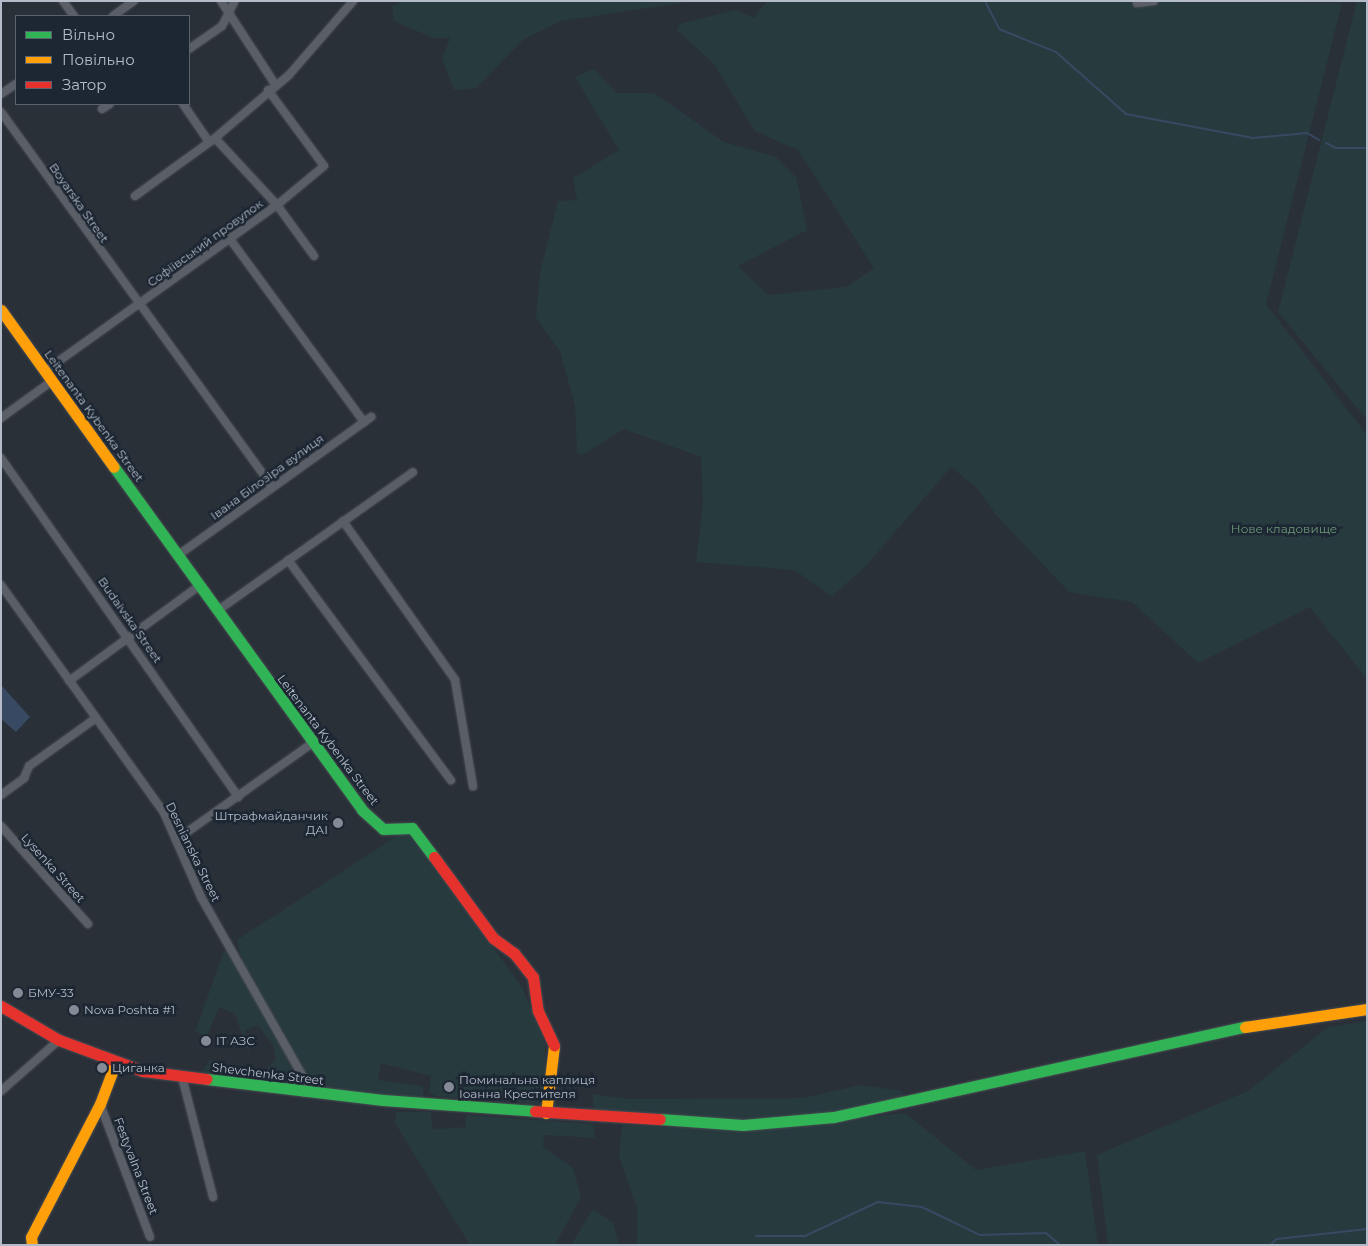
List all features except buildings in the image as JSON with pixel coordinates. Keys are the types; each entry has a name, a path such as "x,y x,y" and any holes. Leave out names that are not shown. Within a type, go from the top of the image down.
{"street":[{"path":"63,1 73,15"},
{"path":"114,15 134,1"},
{"path":"221,1 271,87 324,166 277,205 314,256"},
{"path":"190,48 222,26 230,14 235,1"},
{"path":"135,196 212,140 271,87 288,75 353,1"},
{"path":"1137,3 1154,1"},
{"path":"1,94 15,85"},
{"path":"102,109 108,105"},
{"name":"Софіївський провулок","path":"1,418 48,376 139,306 277,205 212,140 184,105"},
{"name":"Boyarska Street","path":"1,112 139,306 272,486"},
{"name":"Івана Білозіра вулиця","path":"177,556 272,486 368,420 230,239"},
{"name":"Leitenanta Kybenka Street","path":"1,310 312,744 374,822 383,829 412,828 493,938 514,953 533,978 538,1011 552,1033 556,1058 548,1070 546,1113"},
{"name":"Budaivska Street","path":"1,458 238,796"},
{"path":"217,611 413,472"},
{"path":"343,521 455,680 473,786"},
{"path":"288,560 451,780"},
{"name":"Desnianska Street","path":"1,586 164,813 201,897 304,1078 305,1093"},
{"path":"69,681 199,586"},
{"path":"1,795 24,778 29,766 96,718"},
{"path":"176,840 312,744"},
{"name":"Lysenka Street","path":"1,826 88,924"},
{"name":"Shevchenka Street","path":"1,1006 59,1040 115,1064 182,1078 305,1093 546,1113 743,1125 834,1117 1292,1017 1367,1009"},
{"path":"1,1091 59,1040"},
{"path":"30,1242 100,1104 115,1064"},
{"path":"182,1078 213,1197"},
{"name":"Festyvalna Street","path":"100,1104 150,1236"}],"green space":[{"path":"403,1 694,1 561,21 524,39 476,88 454,90 442,58 450,38 433,38 394,21 392,6"},
{"name":"Нове кладовище","path":"767,1 1342,3 1266,304 1367,435 1367,679 1310,607 1198,663 1132,602 1069,592 997,516 977,488 951,467 864,568 832,596 794,570 696,562 703,504 701,457 624,429 582,455 577,453 575,405 560,352 536,317 540,272 558,201 577,200 573,178 619,150 575,77 594,69 617,93 654,93 724,142 776,157 796,177 807,230 738,266 768,295 846,287 874,268 798,150 755,131 714,64 677,30 680,24 735,10 754,18"},
{"path":"1357,1 1367,1 1367,420 1278,312"},
{"path":"409,833 522,987 545,1043 545,1098 540,1104 435,1096 429,1092 431,1076 381,1063 378,1080 423,1086 424,1099 314,1088 242,960 237,940 400,834"},
{"path":"226,945 302,1078 301,1084 272,1081 262,1074 276,1059 273,1045 258,1025 245,1030 250,1058 235,1014 219,1007 207,1036 195,1032"},
{"path":"1367,1021 1367,1245 1108,1245 1097,1155 1248,1091 1328,1027"},
{"path":"210,1060 233,1069 231,1077 202,1072"},
{"path":"860,1085 902,1091 904,1098 832,1113 743,1123 593,1111 593,1094 628,1099 803,1098"},
{"path":"396,1112 431,1112 433,1129 466,1127 466,1115 593,1124 595,1138 544,1135 543,1147 573,1168 581,1197 555,1245 470,1245 395,1123"},
{"path":"905,1113 976,1170 1085,1151 1098,1245 637,1245 637,1208 619,1156 622,1125 746,1130"},
{"path":"593,1209 613,1223 619,1245 571,1245"}],"water":[{"path":"1,685 30,717 16,732 1,719"}],"waterway":[{"path":"985,1 999,29 1056,52 1126,114 1253,138 1307,133 1319,140"},
{"path":"1326,143 1336,148 1367,148"},
{"path":"756,1236 805,1236 878,1202 922,1207 980,1235 1046,1233 1060,1245"},
{"path":"1270,1245 1277,1239 1367,1229"}],"traffic: fast":[{"path":"114,467 362,810 383,829 412,828 434,857"},
{"path":"660,1119 743,1125 834,1117 1245,1027"},
{"path":"207,1079 383,1100 535,1111"}],"traffic: slow":[{"path":"1,310 114,467"},
{"path":"1245,1027 1367,1009"},
{"path":"546,1113 554,1046"},
{"path":"32,1245 31,1237 100,1104 115,1064"}],"traffic: jam":[{"path":"434,857 493,938 514,953 533,977 538,1011 554,1046"},
{"path":"1,1006 59,1040 143,1071 207,1079"},
{"path":"535,1111 660,1119"}],"place":[{"name":"Штрафмайданчик ДАІ","path":"338,823"},
{"name":"БМУ-33","path":"18,993"},
{"name":"Nova Poshta #1","path":"74,1010"},
{"name":"ІТ АЗС","path":"206,1041"},
{"name":"Циганка","path":"102,1068"},
{"name":"Поминальна каплиця Іоанна Крестителя","path":"449,1087"}]}
